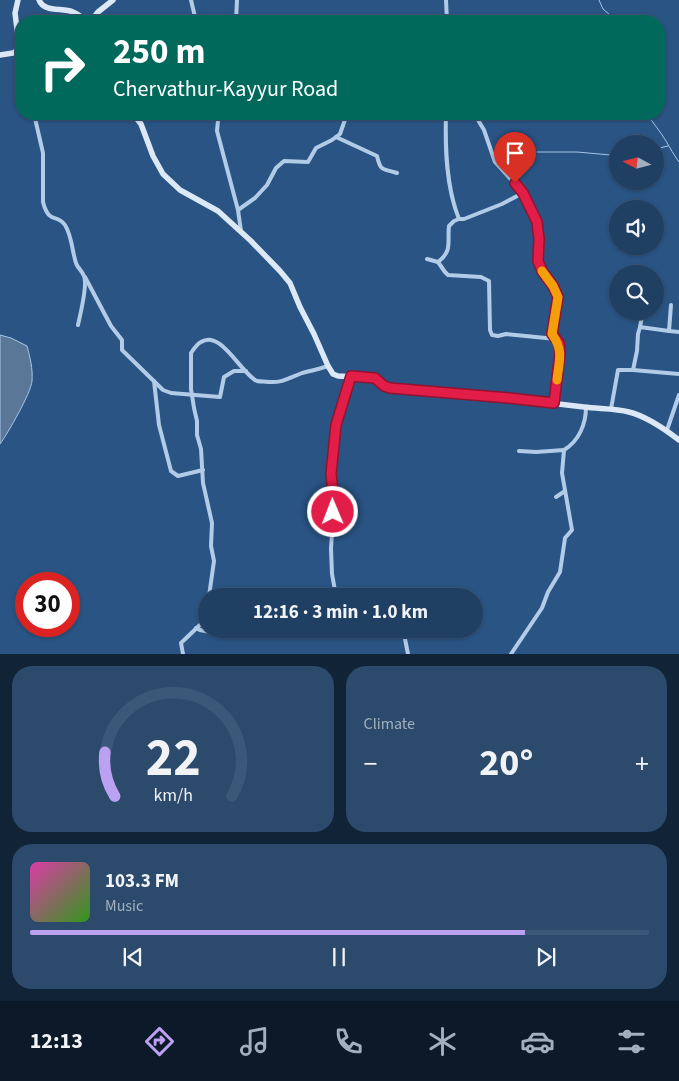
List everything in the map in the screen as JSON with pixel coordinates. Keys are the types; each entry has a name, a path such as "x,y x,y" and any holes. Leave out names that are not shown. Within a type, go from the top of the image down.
{"main road":[{"path":"15,15 18,0"},
{"path":"39,0 45,7 70,10 80,15"},
{"path":"96,15 113,0"},
{"path":"0,55 15,52"},
{"path":"138,120 152,156 163,174 180,190 218,211 290,283 333,374 338,376 375,378 384,386 390,388 509,398 632,412 666,430 679,440"}],"street":[{"path":"191,0 195,15"},
{"path":"236,15 237,0"},
{"path":"446,0 447,15"},
{"path":"35,120 43,153 43,202 45,209 50,217 60,220 64,224 72,245 76,264 111,326 122,340 122,350 163,390 171,393 220,397 224,377 234,371 246,371"},
{"path":"218,120 217,132 238,210 241,233"},
{"path":"238,210 255,198 267,185 276,168 284,162 308,162 316,148 340,134 345,120"},
{"path":"446,120 448,170 454,207 459,219"},
{"path":"478,120 484,130 494,162 523,193 537,222 539,239 538,261 558,297 552,334 559,343 560,353 554,403"},
{"path":"336,137 377,156 379,166 383,170 397,173"},
{"path":"438,262 444,258 448,251 449,226 454,221 502,204 523,193"},
{"path":"428,259 438,262 448,275 481,277 489,281 490,330 492,335 506,334 556,339"},
{"path":"78,325 84,296 85,277"},
{"path":"669,331 671,305"},
{"path":"633,370 641,320"},
{"path":"640,327 679,332"},
{"path":"210,588 214,561 211,546 212,524 204,489 201,449 197,435 197,421 192,395 191,353 200,342 209,339 217,342 258,381 276,382 286,380 328,366"},
{"path":"611,409 618,370 679,374"},
{"path":"335,588 331,549 334,500 331,474 336,425 351,376"},
{"path":"154,382 159,425 170,471 178,476 202,470"},
{"path":"666,430 679,395"},
{"path":"519,451 564,450 571,446 582,430 586,417 586,408"},
{"path":"511,654 542,608 548,592 560,572 565,538 572,530 562,473 564,450"},
{"path":"556,497 565,491"},
{"path":"183,654 181,643 196,628"},
{"path":"405,638 408,654"}],"water":[{"path":"0,335 27,346 31,363 32,381 24,403 0,444"}],"waterway":[{"path":"599,0 603,9 610,15"},
{"path":"651,120 679,162"},
{"path":"664,147 668,146"},
{"path":"537,152 577,152 609,155"}],"slow traffic":[{"path":"542,271 553,286 558,297 552,334 559,343 560,353 557,380"}],"route":[{"path":"333,512 334,500 331,474 336,425 351,376 375,378 384,386 390,388 554,403 560,353 559,343 552,334 558,297 538,261 539,239 537,222 530,205 515,183"}]}
